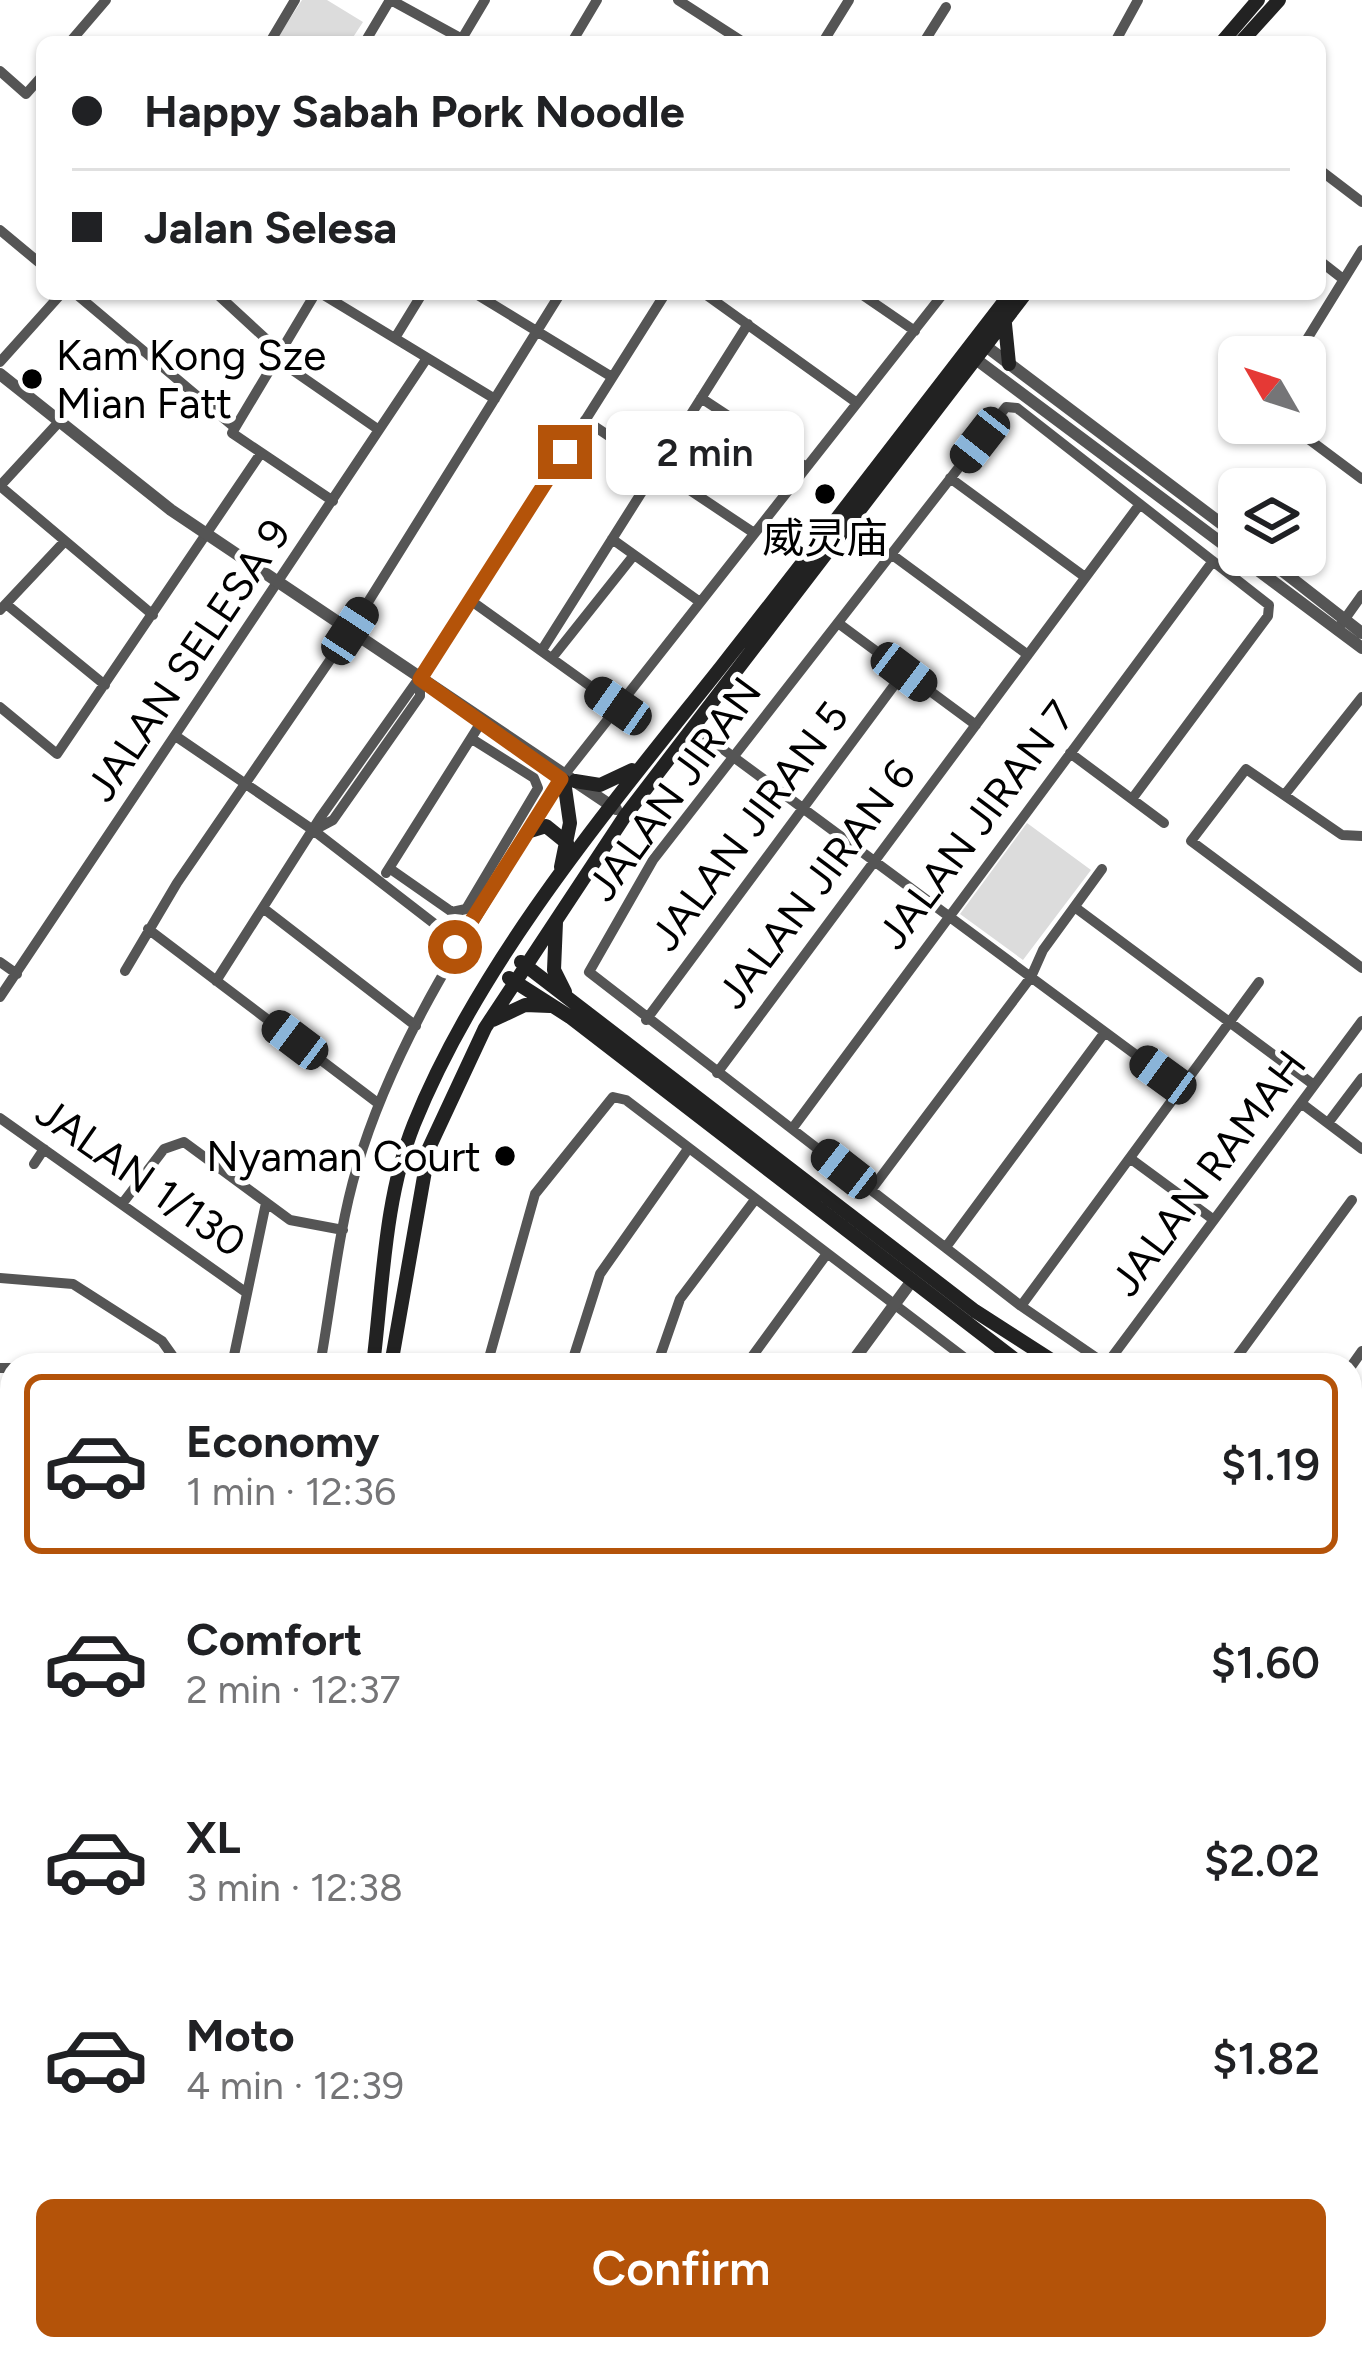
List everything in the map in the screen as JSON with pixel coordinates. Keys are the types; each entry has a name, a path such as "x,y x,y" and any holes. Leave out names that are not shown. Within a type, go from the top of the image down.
{"main road":[{"path":"1227,36 1258,0"},
{"path":"1246,36 1279,0"},
{"path":"393,1353 429,1148 488,1022 623,819 976,349 1006,300"},
{"path":"375,1353 401,1162 432,1084 498,971 642,762 1020,300"},
{"path":"1006,319 1010,364"},
{"path":"559,878 567,843 566,779 604,784 642,762"},
{"path":"530,832 546,826 567,843"},
{"path":"556,917 554,970 563,1003"},
{"path":"509,954 563,1003 1006,1353"},
{"path":"498,971 563,1003 975,1311 1040,1353"},
{"path":"488,1022 522,1006 563,1003"}],"street":[{"path":"75,36 106,0"},
{"path":"276,36 295,0"},
{"path":"369,36 391,0 454,36"},
{"path":"463,36 485,0"},
{"path":"576,36 597,0"},
{"path":"678,0 724,36"},
{"path":"827,36 849,0"},
{"path":"1118,36 1138,0"},
{"path":"928,36 946,7"},
{"path":"0,71 26,94 36,83"},
{"path":"1326,175 1362,202"},
{"path":"0,230 36,260"},
{"path":"1309,336 1362,250"},
{"path":"1326,266 1343,279"},
{"path":"0,362 57,300"},
{"path":"83,300 261,453 333,501"},
{"path":"223,300 277,354 379,430"},
{"path":"233,430 315,300"},
{"path":"329,300 495,399"},
{"path":"395,338 418,300"},
{"path":"486,300 612,377"},
{"path":"125,971 244,783 350,631 556,300"},
{"path":"217,981 313,830 420,679 661,300"},
{"path":"714,300 857,403"},
{"path":"870,300 915,331"},
{"path":"322,1353 343,1230 379,1104 457,945 618,706 938,300"},
{"path":"547,654 612,539 748,324"},
{"path":"976,349 1010,364 1218,521"},
{"path":"976,349 1340,624 1362,633"},
{"name":"JALAN SELESA 9","path":"0,997 428,358"},
{"path":"0,374 209,535 623,819"},
{"path":"701,398 806,467"},
{"name":"JALAN JIRAN","path":"1090,1353 1021,1306 595,981 590,968 653,860 1006,407 1017,408 1140,504"},
{"path":"585,421 754,533"},
{"path":"58,423 0,486 153,615"},
{"path":"1315,444 1362,479"},
{"path":"0,707 57,754 261,453"},
{"path":"950,478 1085,578"},
{"path":"1132,799 1268,616 1267,602 1140,504"},
{"name":"JALAN JIRAN 6","path":"717,1072 1140,504"},
{"path":"612,539 700,602"},
{"path":"65,541 3,607 105,685"},
{"path":"892,554 1028,655"},
{"path":"547,654 634,555"},
{"name":"JALAN JIRAN 7","path":"791,1129 1213,561"},
{"path":"1286,576 1362,649"},
{"path":"1340,624 1362,595"},
{"path":"470,600 618,706"},
{"path":"838,622 976,725"},
{"name":"JALAN JIRAN 5","path":"646,1020 904,672"},
{"path":"1286,793 1362,697"},
{"path":"380,882 472,739 476,719"},
{"path":"693,727 1182,1089"},
{"path":"177,737 313,830 457,945"},
{"path":"389,868 452,912 466,909 538,788 534,778 472,739"},
{"path":"1070,753 1164,823"},
{"path":"1362,836 1342,835 1255,772 1240,773 1192,834 1192,844 1362,968"},
{"path":"313,830 321,845 457,945"},
{"path":"871,1190 1030,977 1043,950 1102,869"},
{"path":"263,908 416,1026"},
{"path":"1076,908 1314,1085"},
{"path":"148,929 379,1104"},
{"path":"0,962 17,974"},
{"path":"1021,1306 1259,982"},
{"name":"JALAN RAMAH","path":"1116,1353 1362,1021"},
{"path":"946,1247 1105,1032"},
{"path":"1328,1123 1362,1078"},
{"path":"490,1353 535,1194 601,1105 613,1097 626,1100 956,1353"},
{"path":"1301,1103 1362,1149"},
{"name":"JALAN 1/130","path":"0,1118 244,1291"},
{"path":"122,1204 164,1149 184,1142 295,1222 343,1230"},
{"path":"34,1164 44,1149"},
{"path":"575,1353 600,1274 688,1149"},
{"path":"1131,1159 1214,1220"},
{"path":"1240,1353 1352,1199"},
{"path":"661,1353 680,1299 754,1201"},
{"path":"234,1353 266,1203"},
{"path":"755,1353 826,1255"},
{"path":"0,1278 73,1284 162,1341 170,1353"},
{"path":"859,1353 911,1282"}],"shaded area":[{"path":"302,0 327,0 363,22 354,36 279,36"},
{"path":"1027,823 1091,870 1023,960 960,914"}],"place":[{"name":"Kam Kong Sze Mian Fatt","path":"32,379"},
{"name":"威灵庙","path":"825,494"},
{"name":"Nyaman Court","path":"505,1156"}],"route":[{"path":"455,947 561,779 420,679 565,452"}]}
